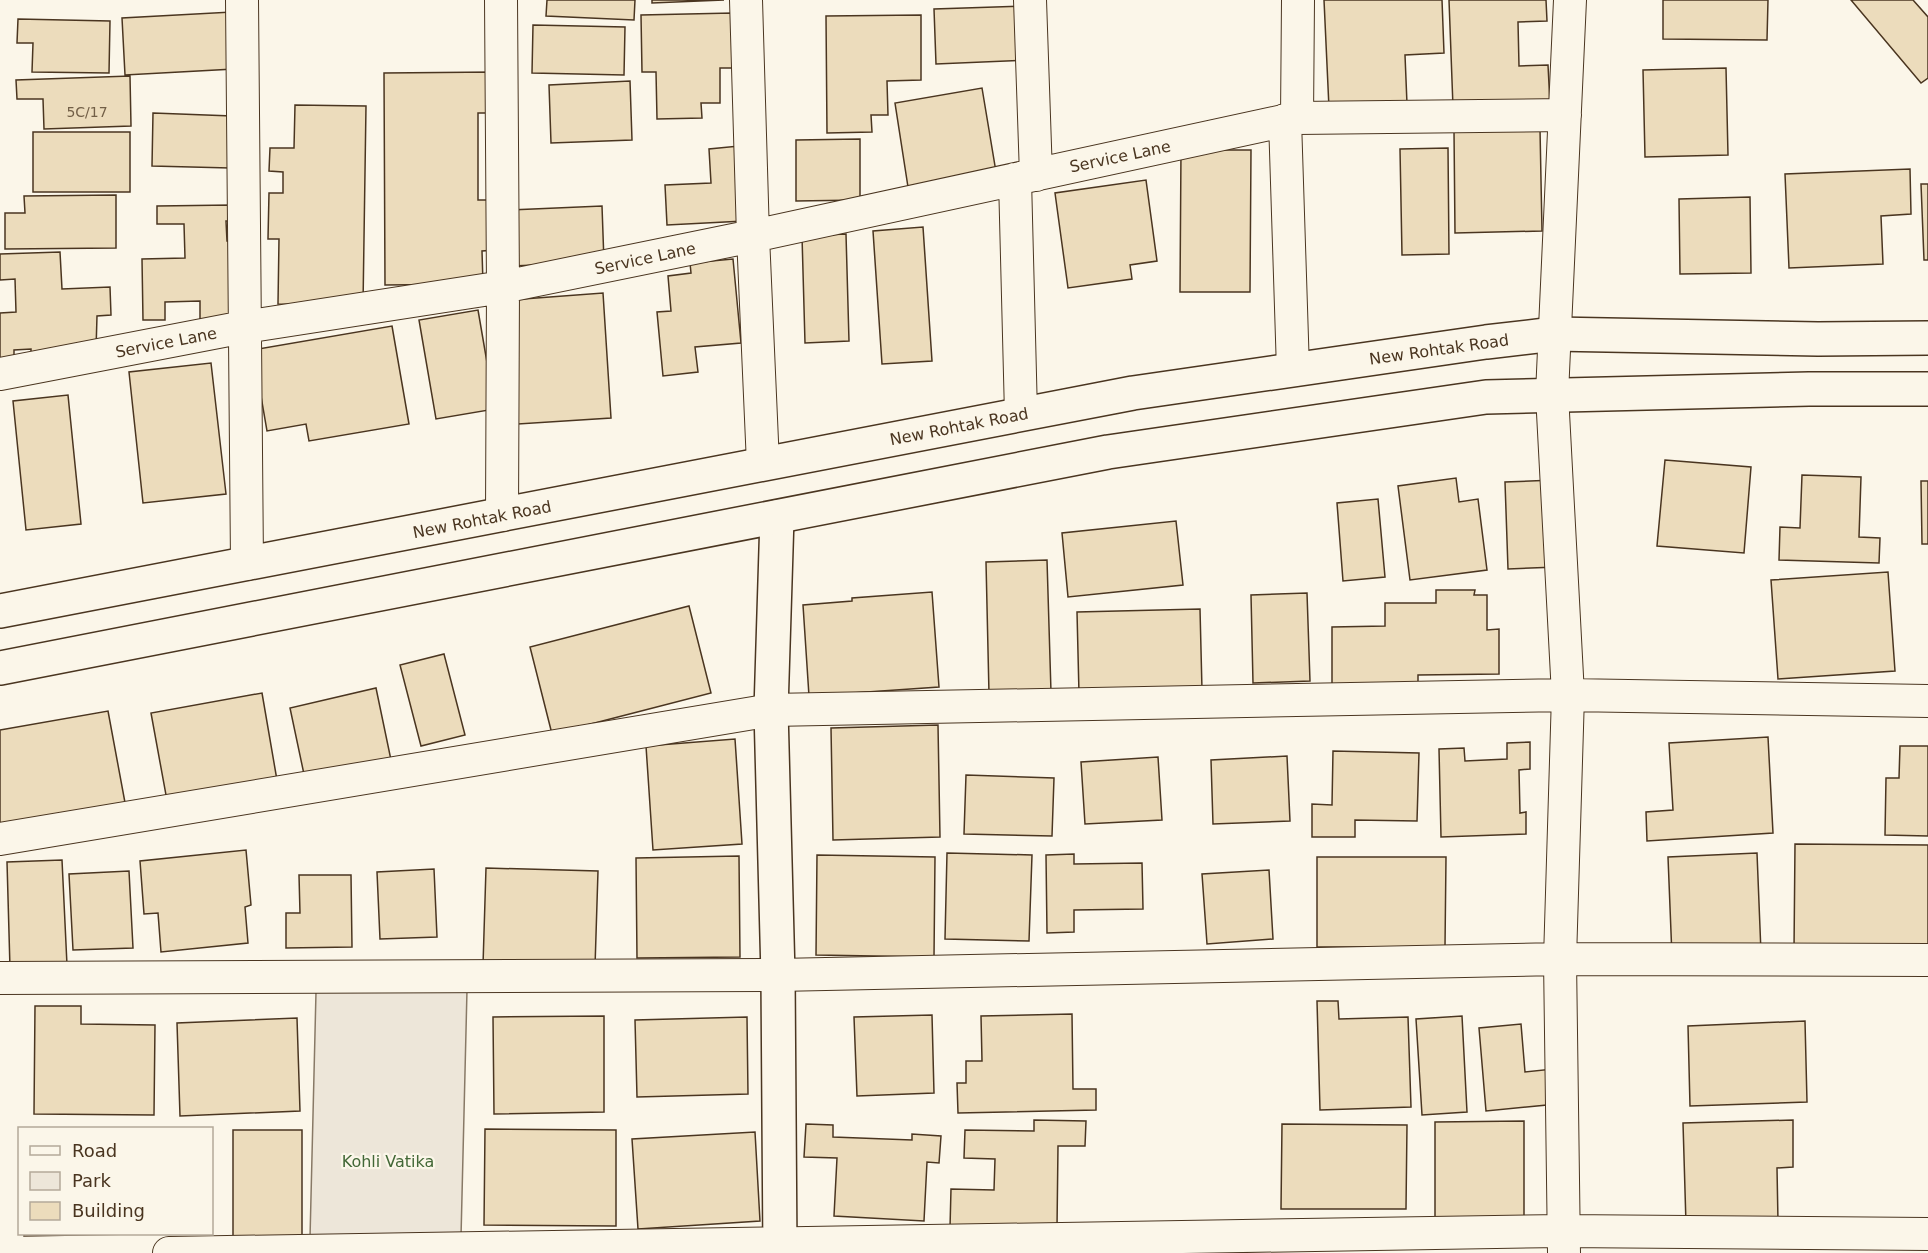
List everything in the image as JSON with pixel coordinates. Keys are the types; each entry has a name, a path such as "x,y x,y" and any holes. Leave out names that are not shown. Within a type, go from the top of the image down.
{"main road":[{"name":"New Rohtak Road","path":"0,611 1133,393 1486,342 1554,334 1818,339 1928,338"},
{"path":"0,668 1108,452 1485,397 1809,389 1928,389"},
{"path":"777,517 771,710 778,975 780,1248"}],"street":[{"path":"242,0 247,564"},
{"path":"501,0 502,514"},
{"path":"746,0 763,464"},
{"path":"1022,414 1030,0"},
{"path":"1293,370 1291,119 1298,0"},
{"path":"1563,1242 1560,959 1568,695 1552,394 1570,0"},
{"name":"Service Lane","path":"0,374 244,327 503,287 753,236 1291,119 1565,116"},
{"path":"0,839 771,710 1568,695 1928,701"},
{"path":"0,978 778,975 1560,959 1928,960"},
{"path":"169,1253 1563,1242 1928,1234"}],"green space":[{"name":"Kohli Vatika","path":"467,990 461,1237 310,1238 316,992"}],"building":[{"path":"547,0 635,0 634,20 546,16"},
{"path":"652,0 724,0 652,3"},
{"path":"1324,0 1442,0 1444,53 1405,55 1407,104 1329,108"},
{"path":"1449,0 1546,0 1547,21 1518,22 1519,66 1548,65 1550,104 1453,107"},
{"path":"1663,0 1768,0 1767,40 1663,39"},
{"path":"1851,0 1913,0 1928,17 1928,78 1921,83"},
{"path":"1027,6 1028,60 936,64 934,9"},
{"path":"232,12 234,69 125,75 122,18"},
{"path":"733,13 734,68 720,68 720,103 701,103 702,118 657,119 656,72 642,72 641,15"},
{"path":"921,15 921,80 887,81 888,115 871,115 872,132 827,133 826,16"},
{"path":"18,19 110,21 109,73 32,72 33,43 17,43"},
{"path":"533,25 625,27 624,75 532,73"},
{"path":"1726,68 1728,155 1645,157 1643,70"},
{"path":"495,72 495,113 478,113 478,200 495,200 496,250 482,251 483,284 385,285 384,73"},
{"path":"130,76 131,126 44,129 43,99 17,99 16,80"},
{"path":"630,81 632,140 551,143 549,85"},
{"path":"982,88 996,172 908,187 895,103"},
{"path":"295,105 366,106 363,305 278,304 279,239 268,239 269,193 283,193 283,172 269,171 270,148 294,148"},
{"path":"153,113 232,116 230,168 152,166"},
{"path":"1540,129 1542,231 1455,233 1454,131"},
{"path":"33,132 130,132 130,192 33,192"},
{"path":"860,139 860,200 796,201 796,140"},
{"path":"739,146 744,221 667,225 665,185 711,183 709,149"},
{"path":"1448,148 1449,254 1402,255 1400,149"},
{"path":"1181,150 1251,150 1250,292 1180,292"},
{"path":"1910,169 1911,214 1881,216 1883,264 1789,268 1785,174"},
{"path":"1146,180 1157,261 1130,265 1132,279 1068,288 1055,193"},
{"path":"1921,184 1928,184 1928,260 1924,260"},
{"path":"116,195 116,248 5,249 5,213 25,213 24,196"},
{"path":"1750,197 1751,273 1680,274 1679,199"},
{"path":"232,205 232,221 226,221 227,241 232,241 233,319 200,319 200,301 165,302 165,320 143,320 142,259 185,258 184,224 157,224 157,206"},
{"path":"602,206 604,262 512,266 510,210"},
{"path":"923,227 932,361 882,364 873,231"},
{"path":"846,234 849,341 805,343 802,236"},
{"path":"60,252 62,289 110,287 111,315 97,316 96,350 31,358 31,349 14,350 14,359 0,360 0,313 16,312 15,279 0,280 0,254"},
{"path":"733,259 741,343 695,347 698,372 663,376 657,312 671,311 668,276 691,273 690,263"},
{"path":"603,293 611,418 518,424 510,300"},
{"path":"478,310 495,409 436,419 419,320"},
{"path":"392,326 409,424 309,441 306,424 267,431 253,350"},
{"path":"211,363 226,494 143,503 129,372"},
{"path":"68,395 81,524 26,530 13,401"},
{"path":"1665,460 1751,467 1744,553 1657,546"},
{"path":"1802,475 1861,477 1859,537 1880,538 1879,563 1779,560 1780,527 1800,528"},
{"path":"1456,478 1459,502 1478,499 1487,570 1410,580 1398,486"},
{"path":"1554,480 1557,567 1508,569 1505,482"},
{"path":"1921,481 1928,481 1928,544 1922,544"},
{"path":"1378,499 1385,577 1343,581 1337,503"},
{"path":"1176,521 1183,585 1068,597 1062,533"},
{"path":"1047,560 1051,692 989,694 986,562"},
{"path":"1888,572 1895,671 1778,679 1771,580"},
{"path":"1436,590 1475,590 1474,595 1487,595 1487,630 1499,629 1499,674 1418,675 1418,695 1332,695 1332,627 1385,626 1385,603 1436,603"},
{"path":"932,592 939,687 809,696 803,605 852,601 852,598"},
{"path":"1307,593 1310,681 1253,683 1251,595"},
{"path":"689,606 711,693 552,734 530,647"},
{"path":"1200,609 1202,690 1079,694 1077,612"},
{"path":"444,654 465,735 421,746 400,665"},
{"path":"376,688 391,760 305,779 290,708"},
{"path":"262,693 278,786 168,806 151,713"},
{"path":"108,711 126,808 0,834 0,730"},
{"path":"938,725 940,837 833,840 831,728"},
{"path":"1768,737 1773,833 1647,841 1646,812 1673,810 1669,743"},
{"path":"735,739 742,844 653,850 646,746"},
{"path":"1530,742 1530,769 1519,770 1520,813 1526,812 1526,834 1441,837 1439,749 1464,748 1465,761 1507,759 1507,743"},
{"path":"1900,746 1928,746 1928,836 1885,835 1886,778 1899,778"},
{"path":"1333,751 1419,753 1417,821 1355,820 1355,837 1312,837 1312,804 1332,805"},
{"path":"1287,756 1290,821 1213,824 1211,760"},
{"path":"1158,757 1162,820 1085,824 1081,762"},
{"path":"966,775 1054,778 1052,836 964,834"},
{"path":"1795,844 1928,845 1928,951 1794,950"},
{"path":"246,850 251,905 245,907 248,943 161,952 158,913 144,914 140,861"},
{"path":"947,853 1032,855 1029,941 945,939"},
{"path":"1757,853 1761,953 1672,957 1668,857"},
{"path":"1074,854 1074,864 1142,863 1143,909 1074,910 1074,932 1047,933 1046,855"},
{"path":"817,855 935,857 934,957 816,955"},
{"path":"739,856 740,957 637,958 636,858"},
{"path":"1317,857 1446,857 1445,947 1317,947"},
{"path":"62,860 67,965 10,968 7,862"},
{"path":"486,868 598,871 595,967 483,965"},
{"path":"434,869 437,937 380,939 377,872"},
{"path":"1269,870 1273,939 1207,944 1202,874"},
{"path":"129,871 133,948 73,950 69,874"},
{"path":"299,875 351,875 352,947 286,948 286,913 300,913"},
{"path":"1317,1001 1338,1001 1339,1019 1408,1017 1411,1107 1320,1110"},
{"path":"35,1006 81,1006 81,1024 155,1025 154,1115 34,1114"},
{"path":"1072,1014 1073,1089 1096,1089 1096,1110 958,1113 957,1083 966,1083 966,1061 982,1061 981,1016"},
{"path":"932,1015 934,1093 857,1096 854,1017"},
{"path":"604,1016 604,1112 494,1114 493,1017"},
{"path":"1462,1016 1467,1112 1422,1115 1416,1019"},
{"path":"747,1017 748,1094 637,1097 635,1020"},
{"path":"297,1018 300,1111 180,1116 177,1023"},
{"path":"1805,1021 1807,1102 1690,1106 1688,1026"},
{"path":"1521,1024 1525,1072 1553,1069 1557,1104 1486,1111 1479,1028"},
{"path":"1034,1120 1086,1121 1085,1146 1058,1146 1057,1228 950,1228 951,1189 994,1190 995,1159 964,1158 965,1130 1034,1131"},
{"path":"1793,1120 1793,1167 1777,1168 1778,1222 1686,1224 1683,1123"},
{"path":"1524,1121 1524,1218 1435,1219 1435,1122"},
{"path":"806,1124 833,1125 833,1137 912,1140 912,1134 941,1136 939,1163 927,1162 924,1221 834,1216 837,1158 804,1157"},
{"path":"1282,1124 1407,1125 1406,1209 1281,1209"},
{"path":"485,1129 616,1130 616,1226 484,1225"},
{"path":"233,1130 302,1130 302,1236 233,1237"},
{"path":"755,1132 760,1221 638,1229 632,1139"},
{"path":"24,1235 80,1235 24,1236"}]}
